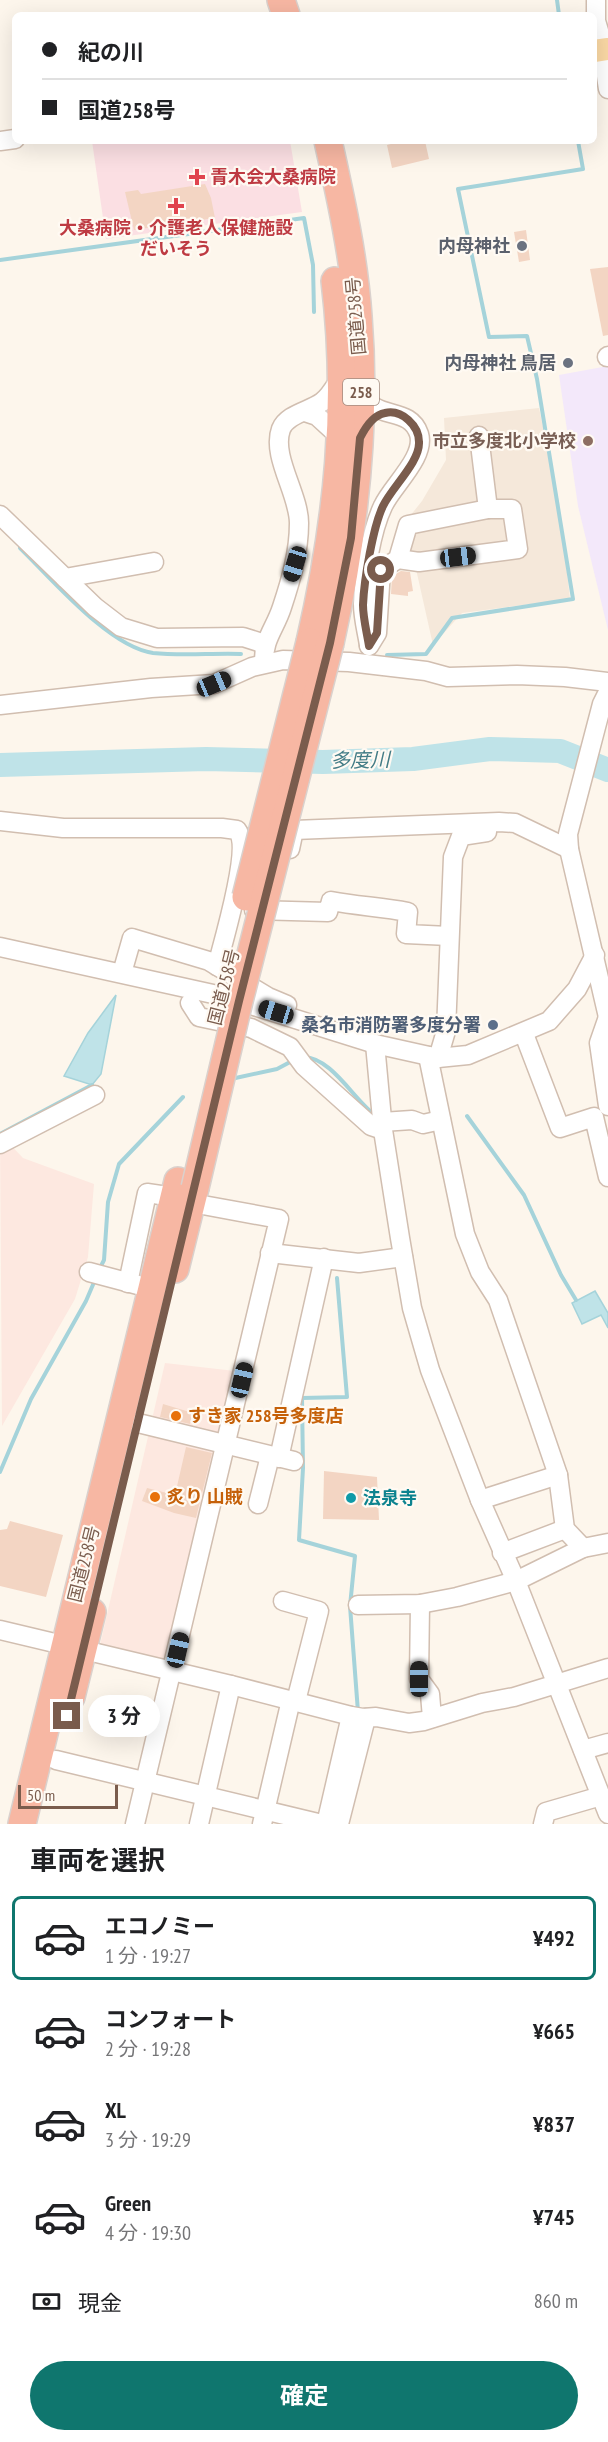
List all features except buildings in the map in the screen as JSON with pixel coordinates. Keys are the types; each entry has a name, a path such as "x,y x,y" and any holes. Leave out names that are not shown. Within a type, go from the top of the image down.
{"highway":[{"name":"国道258号","path":"311,144 325,205 339,315 351,382"},
{"name":"国道258号","path":"22,1824 117,1504 138,1423 184,1192 320,643 333,528 350,438 351,382 358,315 340,195 329,144"},
{"name":"国道258号","path":"41,1824 56,1760 74,1647 140,1286 184,1192"}],"street":[{"path":"597,26 608,89"},
{"path":"264,663 265,644 281,610 295,564 299,521 279,444 281,428 293,416 321,403 331,393 351,382 374,408 385,413 396,413 413,424 419,434 420,444 417,454 383,506 373,534 363,606 371,665"},
{"path":"304,412 317,416 350,438 385,413"},
{"path":"479,436 488,509"},
{"path":"369,646 377,633 381,570 398,559 408,525 488,509 512,509 518,549 419,562 398,559"},
{"path":"0,515 7,534 65,578 95,607 122,627 136,633 170,639 243,637 265,644"},
{"path":"65,578 154,562"},
{"path":"0,705 150,688 214,684 264,663 284,660 426,670 448,677 517,675 586,678 608,682"},
{"path":"605,698 568,842 608,1017 599,1043 608,1106"},
{"path":"0,821 63,828 233,829 241,834 239,865 241,873 217,966"},
{"path":"241,873 282,882 294,830 426,824 515,823 568,842"},
{"path":"515,823 510,831 468,833 459,839 452,867 446,1031 433,1057 441,1120 465,1234 480,1272 498,1300 558,1475 565,1529 583,1548"},
{"path":"232,909 328,912 331,901 363,904 408,912 406,934 449,936"},
{"path":"122,973 132,938 209,961 268,997 292,1008 299,1020"},
{"path":"0,947 231,998 375,1044 433,1057 468,1055 524,1034 549,1021 578,988 595,955"},
{"path":"190,1003 199,1017 251,1028 290,1047 304,1066 371,1126 412,1120 423,1124 441,1120"},
{"path":"524,1034 560,1128 594,1117 608,1177"},
{"path":"375,1044 383,1126 403,1257 412,1308 430,1370 480,1500 516,1581 608,1814"},
{"path":"0,1144 95,1095"},
{"path":"135,1824 279,1219 184,1192"},
{"path":"270,1253 359,1263 403,1257"},
{"path":"258,1504 281,1459 324,1258"},
{"path":"97,1274 140,1286"},
{"path":"138,1423 281,1459"},
{"path":"480,1500 558,1475"},
{"path":"502,1553 565,1529"},
{"path":"358,1605 420,1604 457,1598 516,1581 583,1548 608,1543"},
{"path":"263,1817 319,1611 283,1601"},
{"path":"420,1604 419,1679 430,1694 432,1718"},
{"path":"0,1630 360,1718 376,1717 409,1723 608,1668"},
{"path":"199,1824 231,1685"},
{"path":"56,1760 206,1797 263,1817 324,1824 360,1718"},
{"path":"339,1824 360,1718"},
{"path":"583,1750 608,1743"},
{"path":"543,1824 546,1812 601,1796"}],"shaded area":[{"name":"青木会大桑病院","path":"92,144 291,144 302,212 106,239"},
{"name":"市立多度北小学校","path":"608,366 608,630 578,506 559,375"},
{"path":"539,408 559,502 570,599 462,613 433,645 416,569 402,526 422,501 446,460 444,418"},
{"path":"0,1134 23,1158 94,1184 88,1257 75,1299 2,1426"},
{"path":"165,1363 235,1371 168,1664 100,1645"}],"water":[{"path":"116,995 101,1074 92,1085 64,1076 88,1033"},
{"path":"595,1291 608,1313 608,1328 601,1315 582,1324 572,1303"}],"waterway":[{"path":"557,0 559,12"},
{"path":"387,655 426,654 452,618 573,599 537,379 527,336 489,337 458,189 583,169 579,144"},
{"path":"0,260 304,218 313,265 314,312"},
{"path":"20,548 82,610 118,638 136,648 164,654 241,654"},
{"name":"多度川","path":"0,765 206,759 323,762 413,759 490,749 560,751 608,770"},
{"path":"304,1057 324,1064 375,1115"},
{"path":"231,1079 277,1069 292,1061"},
{"path":"0,1134 92,1085"},
{"path":"99,1270 104,1260 108,1202 119,1164 183,1097"},
{"path":"467,1116 524,1195 561,1275 576,1300"},
{"path":"337,1278 347,1397 302,1398 303,1468 299,1540 355,1556 350,1606 358,1712"},
{"path":"0,1472 31,1399 86,1301 95,1280"}],"place":[{"name":"青木会大桑病院","path":"197,177"},
{"name":"大桑病院・介護老人保健施設 だいそう","path":"176,206"},
{"name":"内母神社","path":"522,246"},
{"name":"内母神社 鳥居","path":"568,363"},
{"name":"市立多度北小学校","path":"588,441"},
{"name":"桑名市消防署多度分署","path":"493,1025"},
{"name":"すき家 258号多度店","path":"176,1416"},
{"name":"炙り 山賊","path":"155,1497"},
{"name":"法泉寺","path":"351,1498"}],"route":[{"path":"67,1716 239,1001 330,643 351,538 360,438 367,425 374,419 385,413 396,413 413,424 419,434 420,444 417,454 383,506 373,534 363,606 369,646 377,633 381,570"}]}
